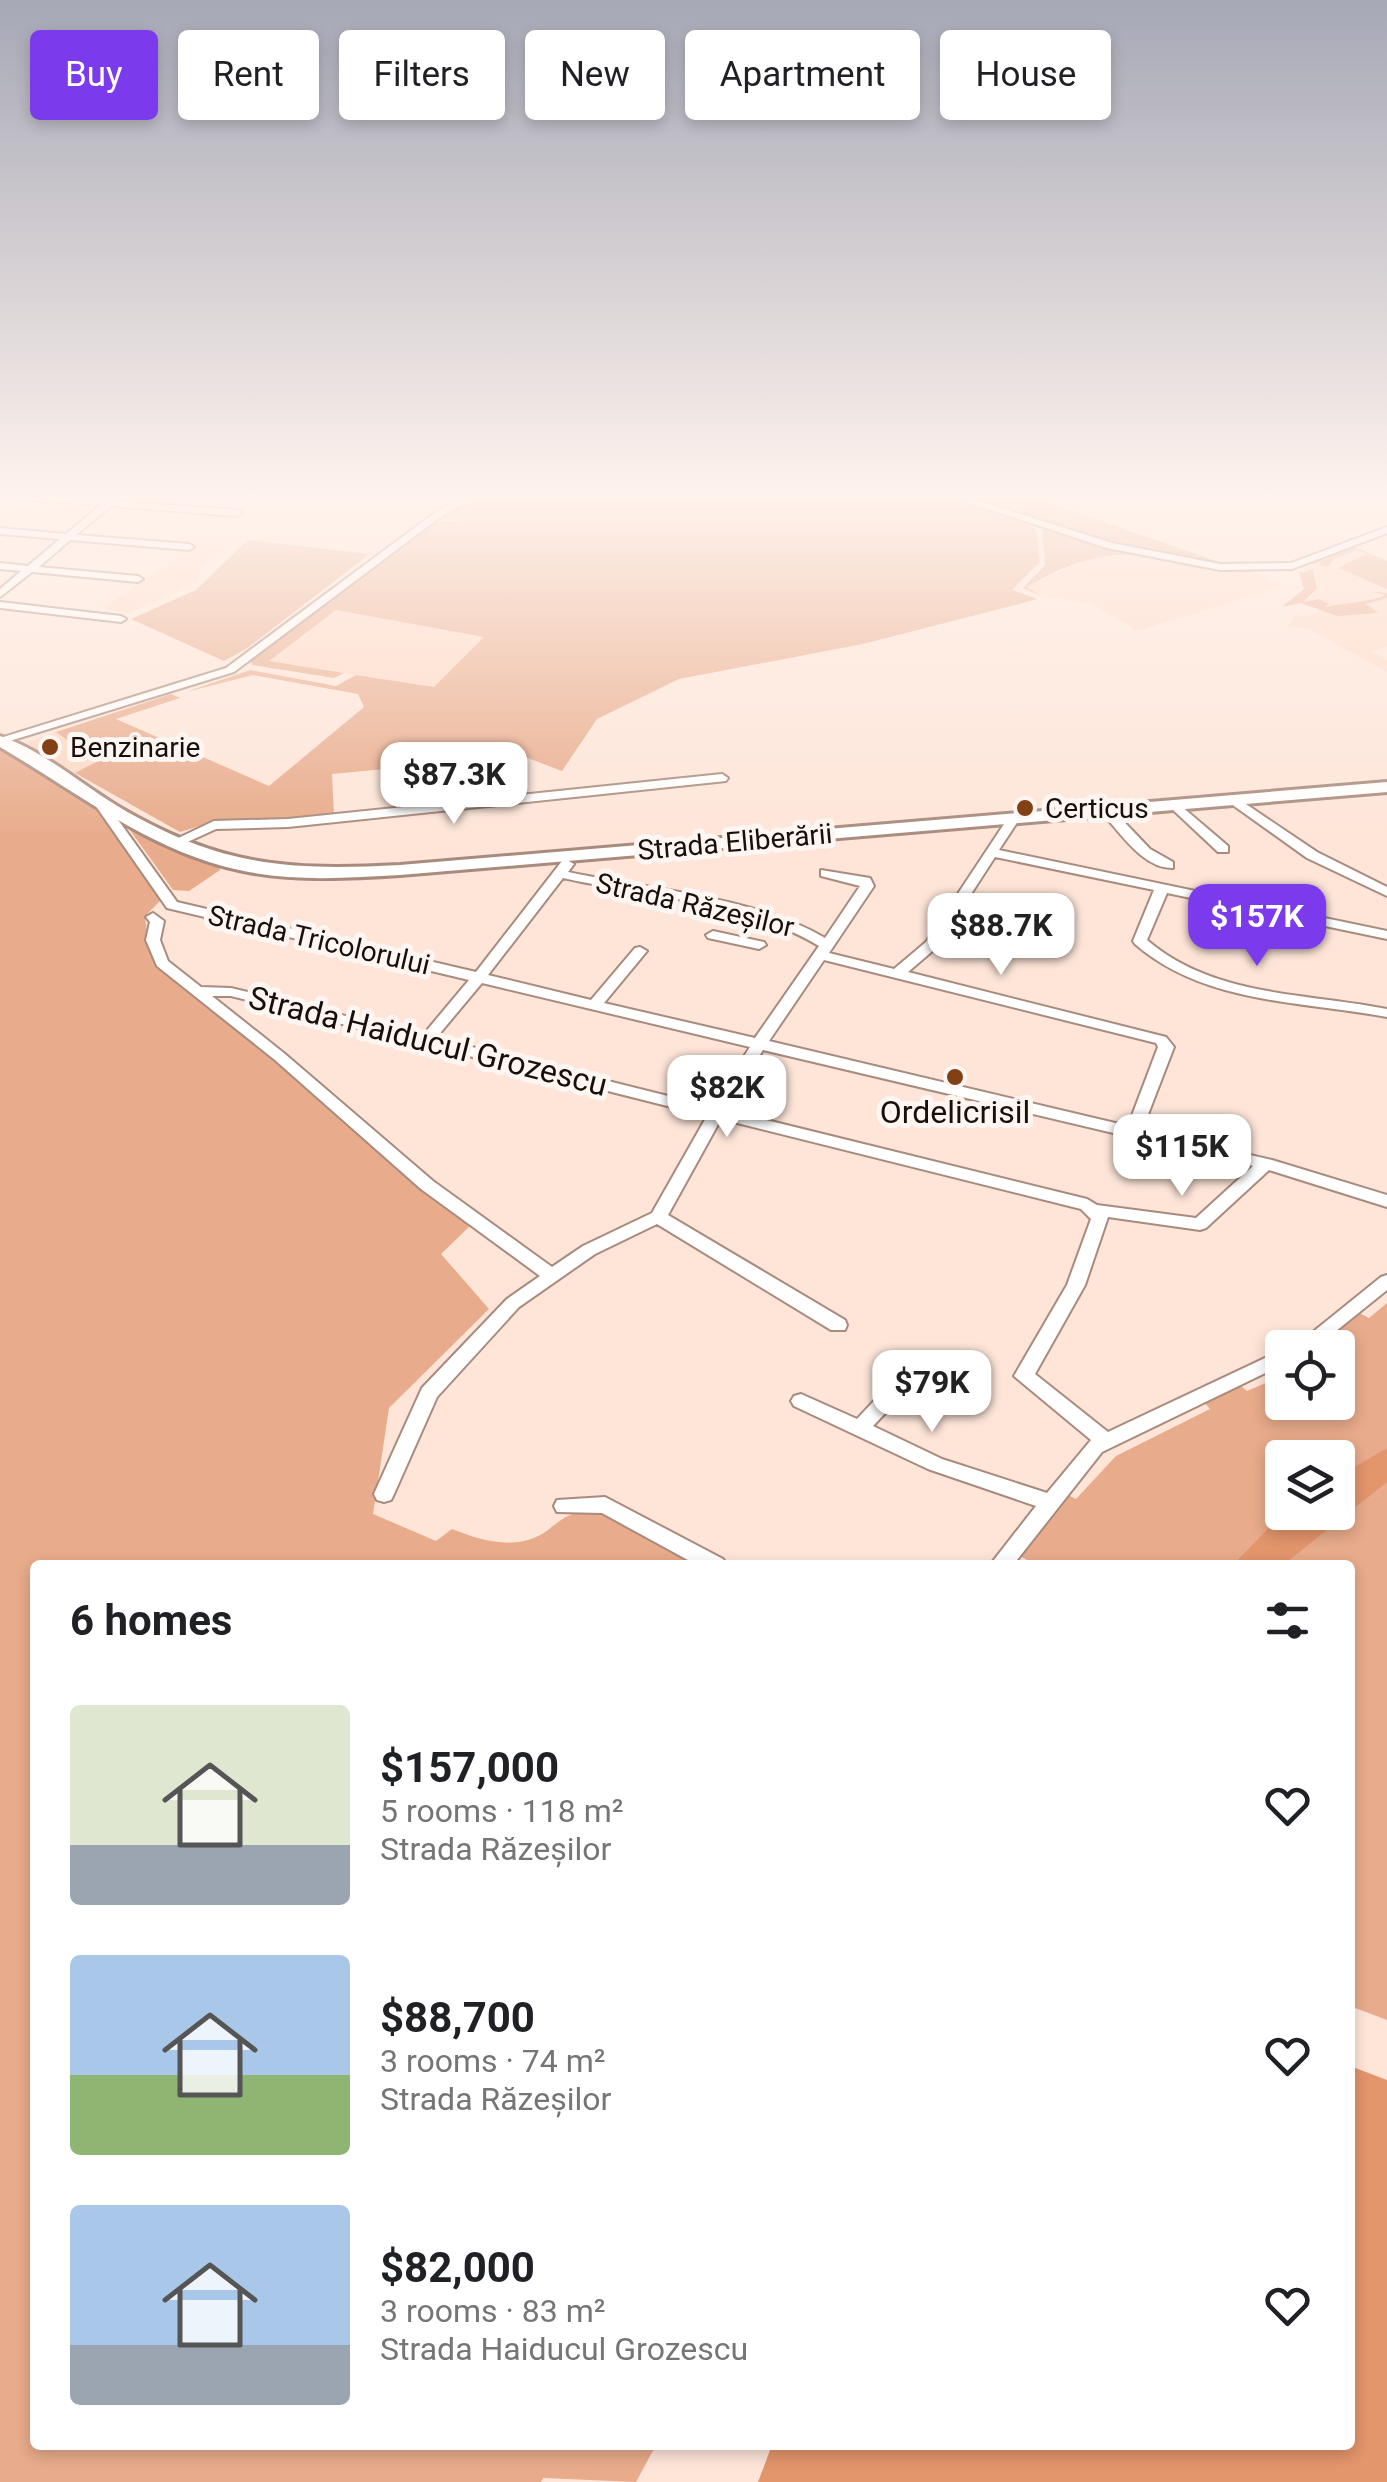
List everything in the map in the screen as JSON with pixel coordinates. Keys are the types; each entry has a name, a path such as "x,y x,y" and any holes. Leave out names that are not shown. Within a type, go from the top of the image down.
{"street":[{"path":"45,610 121,618"},
{"path":"1,741 237,666 312,610"},
{"name":"Strada Eliberării","path":"1,741 176,842 238,865 314,872 572,855 1387,787"},
{"path":"176,842 226,824 288,823 722,778"},
{"name":"Strada Tricolorului","path":"97,799 172,905 1266,1164 1387,1201"},
{"path":"1234,800 1312,855 1387,892"},
{"path":"1174,804 1223,849"},
{"path":"1106,810 1145,852 1168,864"},
{"path":"897,974 932,946 1014,818"},
{"path":"994,853 1387,935"},
{"name":"Strada Răzeșilor","path":"425,1042 561,874 572,855"},
{"name":"Strada Răzeșilor","path":"823,949 868,883 826,873"},
{"name":"Strada Răzeșilor","path":"561,874 804,930 823,949 897,974 1164,1042 1166,1047 1133,1133"},
{"path":"1160,890 1140,941 1165,964 1215,983 1387,1013"},
{"name":"Strada Haiducul Grozescu","path":"152,916 157,921 153,940 162,964 427,1185 550,1274"},
{"path":"713,936 754,949 778,924"},
{"path":"384,1494 437,1382 512,1303 550,1274 658,1217 664,1198 823,949"},
{"path":"593,1006 640,951"},
{"name":"Strada Haiducul Grozescu","path":"197,992 230,992 1087,1204 1095,1210"},
{"path":"1104,1441 1024,1376 1088,1260 1100,1225 1095,1210 1200,1224 1266,1164"},
{"path":"658,1217 838,1325"},
{"path":"1325,1330 1387,1281"},
{"path":"1005,1560 1077,1466 1104,1441 1265,1366"},
{"path":"860,1428 906,1379"},
{"path":"801,1401 935,1464 1049,1502"},
{"path":"564,1506 604,1505 707,1560"}],"shaded area":[{"path":"152,610 297,610 224,661 131,619"},
{"path":"319,610 996,610 863,644 679,679 597,719 562,771 512,752 445,773 438,764 332,774 334,816 216,821 180,832 75,773 98,761 56,732 171,694 180,698 116,719 269,786 364,707 358,694 253,675 186,692 250,670 336,686 356,675 434,687 484,637 336,610 269,661 344,673 334,678 252,665 251,661"},
{"path":"336,610 485,637 434,687 268,661"},
{"path":"1101,610 1206,610 1138,631"},
{"path":"1320,610 1378,613 1337,616"},
{"path":"1321,610 1387,610 1387,647 1371,651 1387,660 1387,672 1311,630 1288,626 1296,614 1303,617 1324,611"},
{"path":"56,732 99,762 75,773 22,744"},
{"path":"0,748 90,800 160,901 145,916 148,943 158,964 471,1225 441,1254 489,1309 389,1408 373,1514 436,1541 452,1529 513,1543 537,1537 571,1515 602,1514 632,1524 692,1560 30,1560 30,2450 653,2450 636,2482 543,2478 541,2482 0,2482"},
{"path":"122,819 220,865 220,870 189,891 173,890"},
{"path":"1387,1303 1387,2020 1355,2008 1355,1560 1027,1560 1018,1555 1066,1494 1076,1499 1116,1456 1210,1409 1203,1401 1239,1384 1247,1391 1265,1383 1265,1420 1355,1420 1355,1330 1338,1330 1359,1313 1369,1318"},
{"path":"1387,1448 1387,1482 1355,1508 1355,1467"},
{"path":"1267,1530 1327,1530 1289,1560 1238,1560"},
{"path":"1355,2068 1387,2080 1387,2482 758,2482 770,2450 1355,2450"}],"place":[{"name":"Benzinarie","path":"50,747"},
{"name":"Certicus","path":"1025,808"},
{"name":"Ordelicrisil","path":"955,1077"}]}
